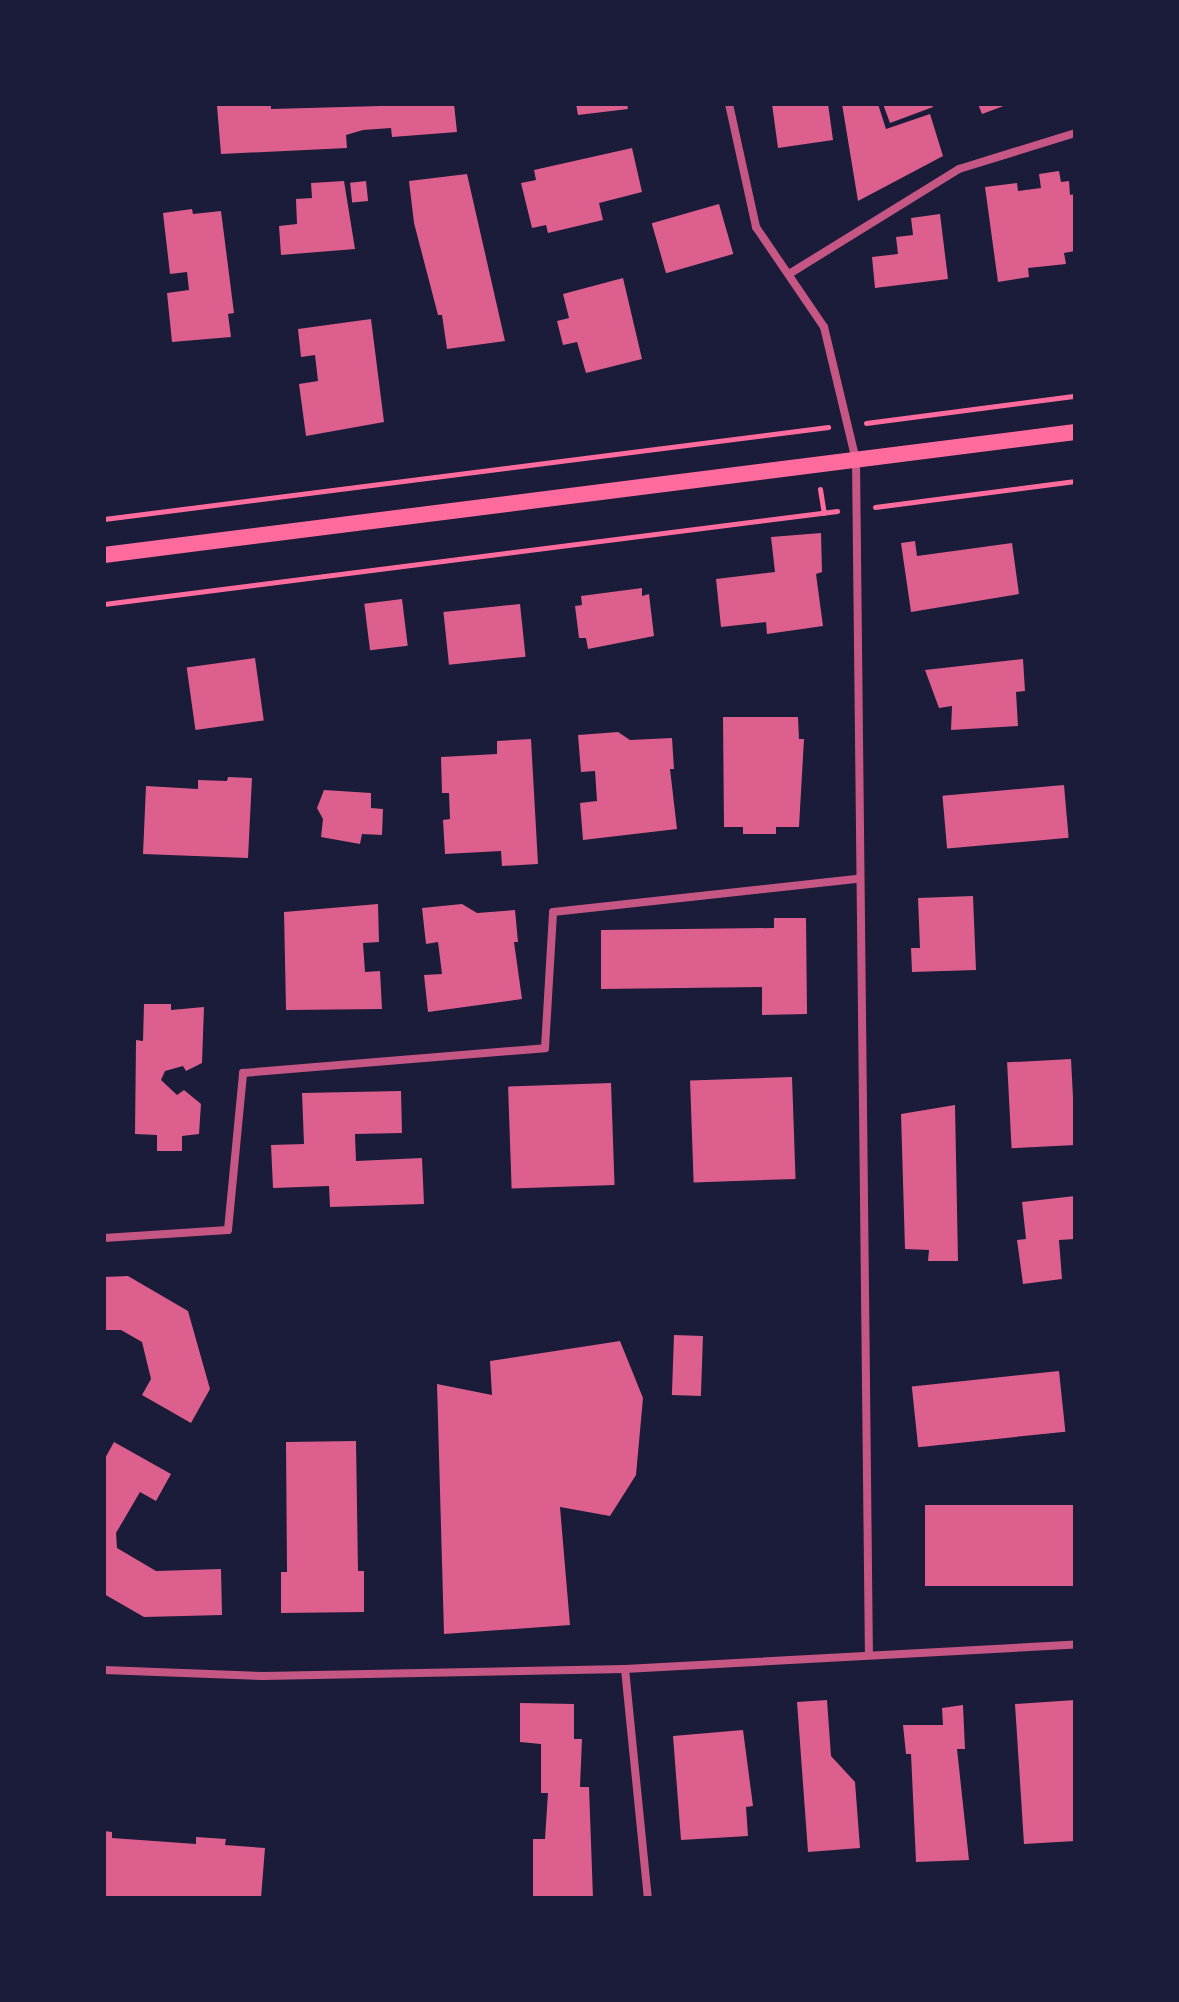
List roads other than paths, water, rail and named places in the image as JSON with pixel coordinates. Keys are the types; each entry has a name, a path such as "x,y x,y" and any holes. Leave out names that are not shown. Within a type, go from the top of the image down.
{"main road":[{"path":"104,555 1075,432"}],"street":[{"path":"729,104 756,227 824,327 851,424 856,460 859,509 858,879 869,1655"},
{"path":"789,274 959,169 1075,133"},
{"path":"104,1238 228,1230 243,1073 545,1048 553,912 858,879"},
{"path":"104,1670 263,1676 625,1669 1075,1645"},
{"path":"625,1669 648,1898"}]}
